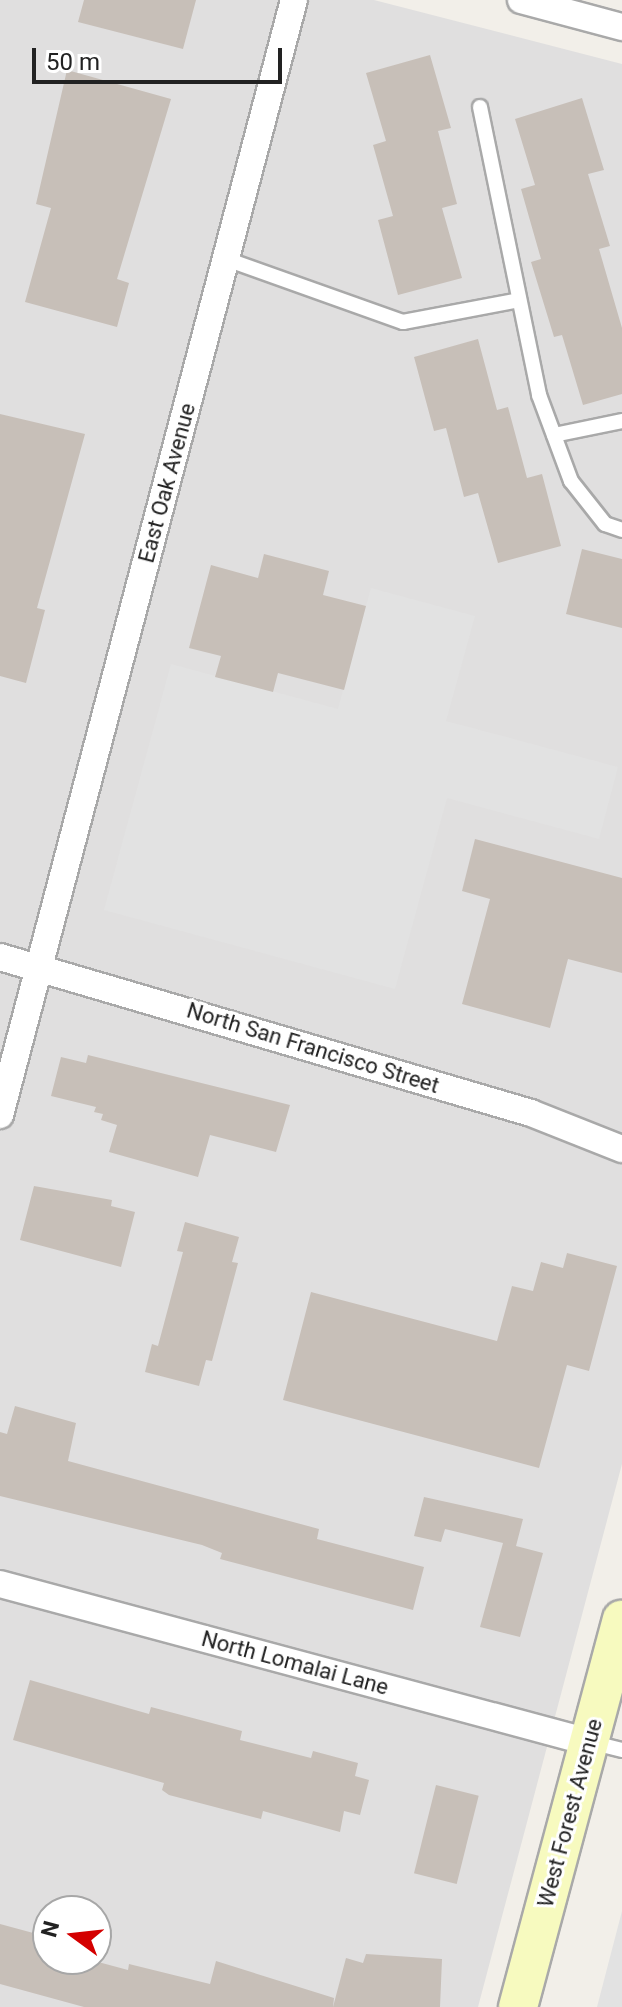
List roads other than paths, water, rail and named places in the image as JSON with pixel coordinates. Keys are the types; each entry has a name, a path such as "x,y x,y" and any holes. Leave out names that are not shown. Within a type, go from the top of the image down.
{"main road":[{"name":"West Forest Avenue","path":"518,2007 606,1746 622,1620"}],"street":[{"name":"East Oak Avenue","path":"0,1115 294,0"},
{"path":"521,0 622,27"},
{"name":"North San Francisco Street","path":"0,957 531,1113 622,1149"},
{"name":"North Lomalai Lane","path":"0,1584 606,1746"}],"lane":[{"path":"480,107 539,395 571,481 605,524 622,530"},
{"path":"226,259 403,322 519,300"},
{"path":"554,435 622,421"}]}
